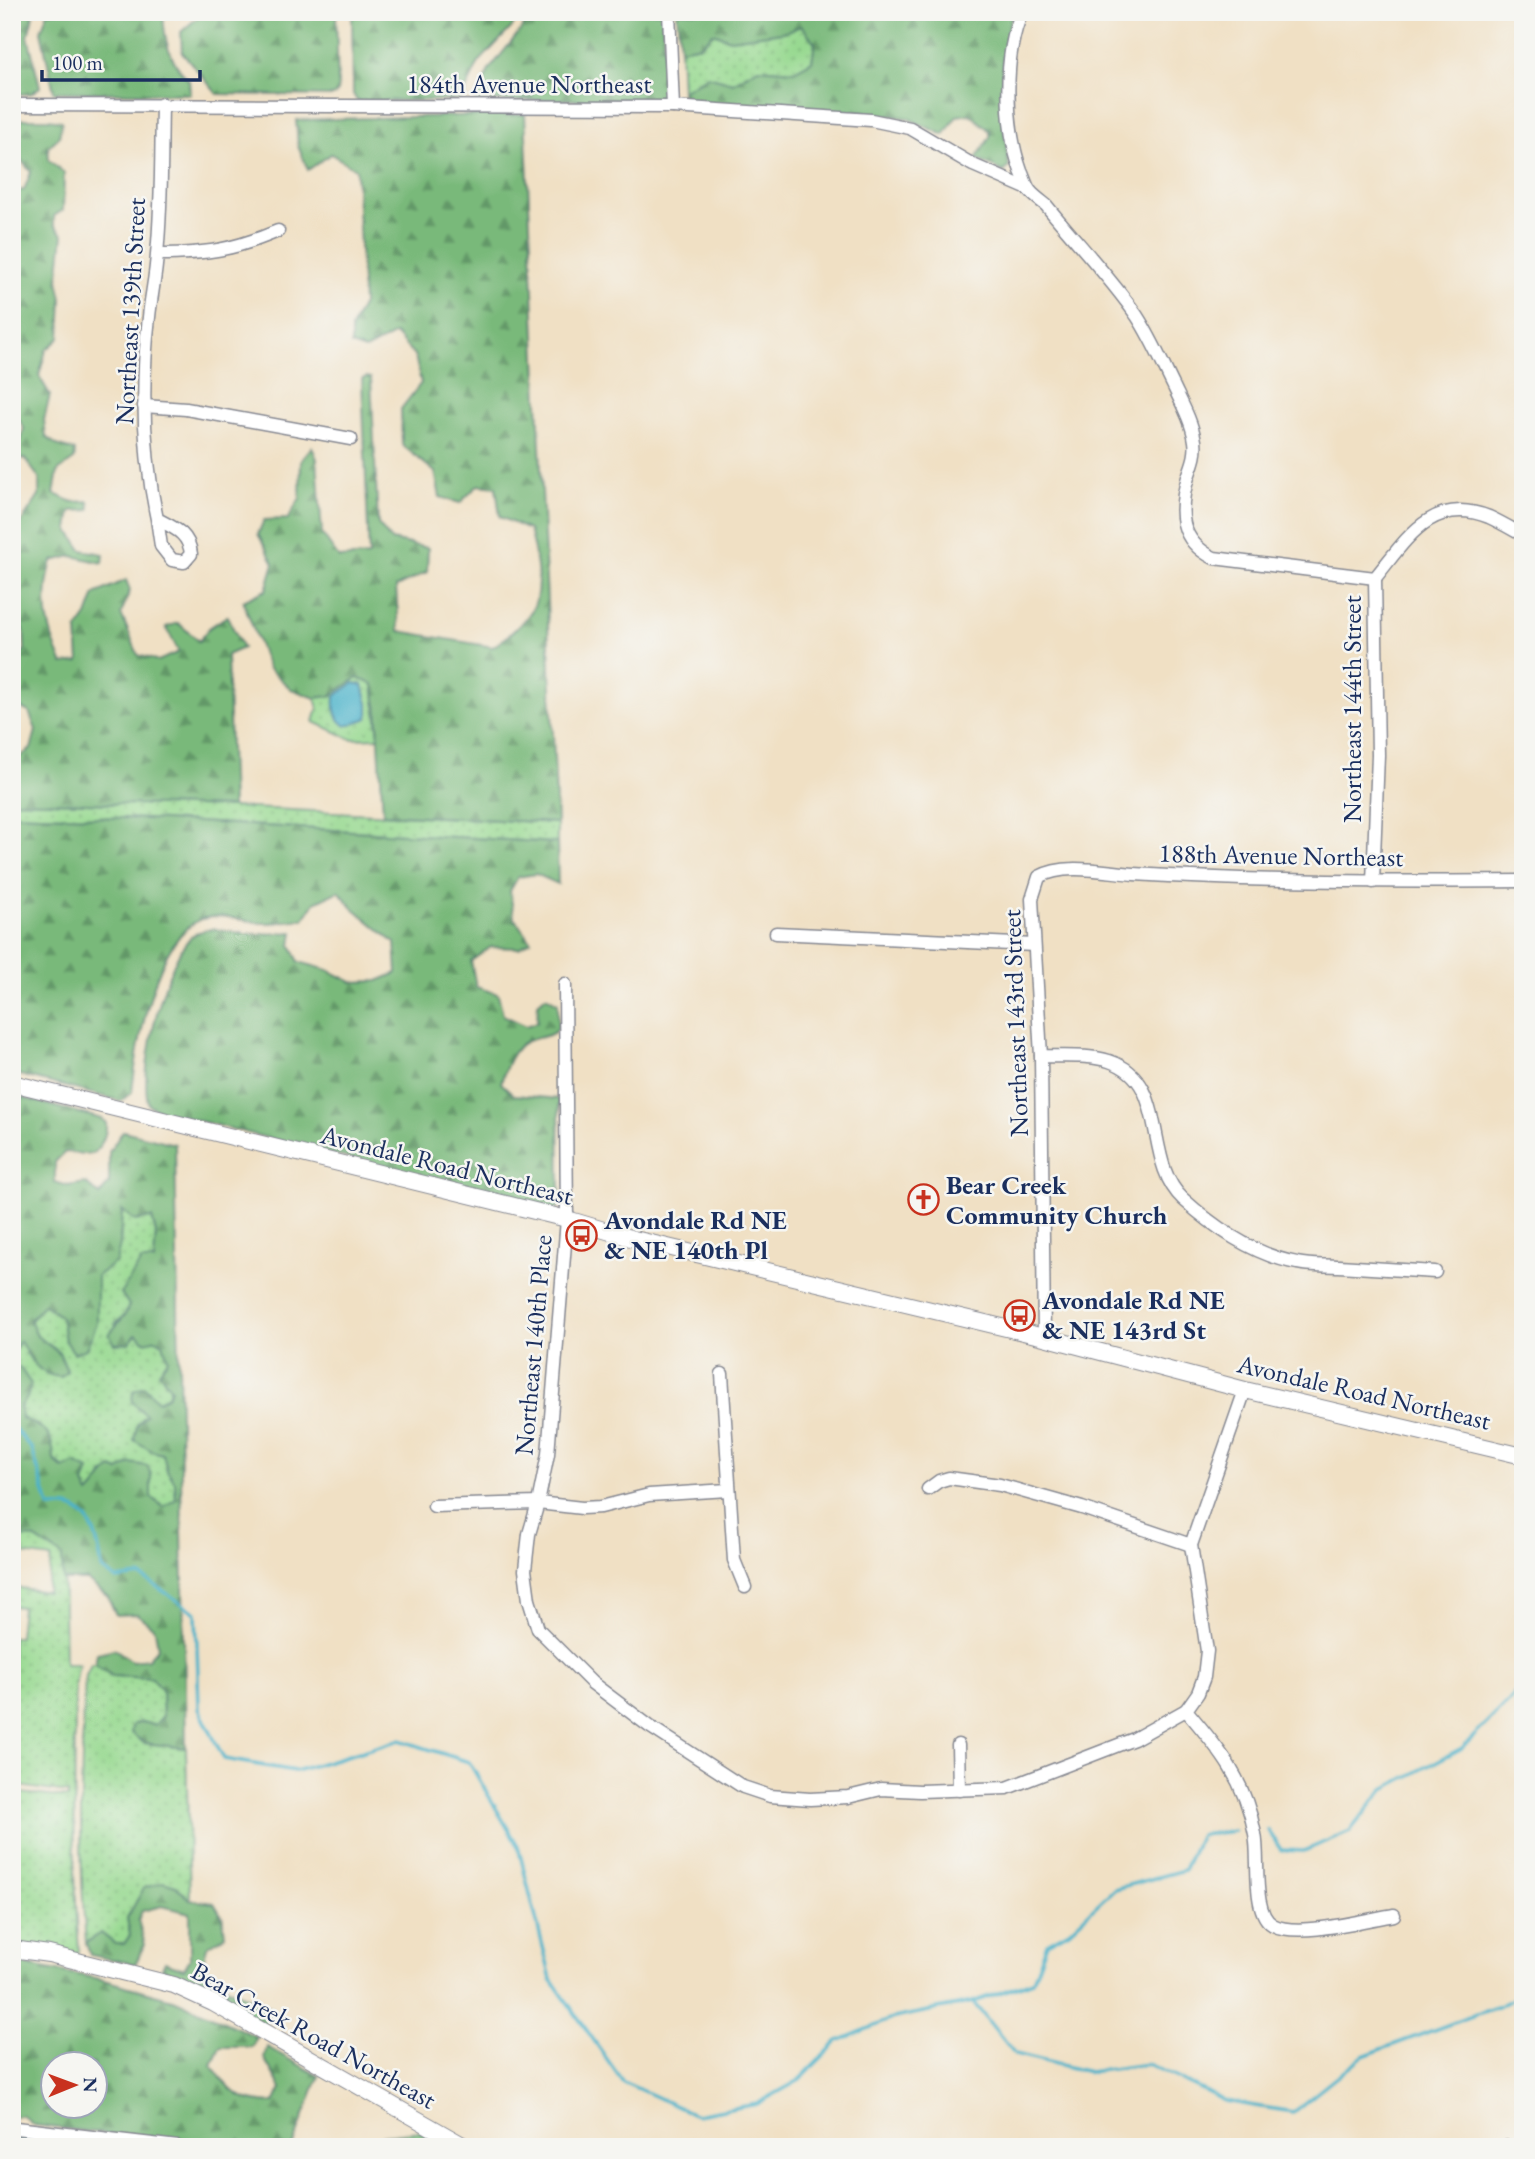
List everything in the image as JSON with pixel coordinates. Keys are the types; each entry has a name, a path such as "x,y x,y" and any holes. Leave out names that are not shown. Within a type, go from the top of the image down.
{"main road":[{"name":"Avondale Road Northeast","path":"12,1083 567,1219 634,1239 1044,1337 1245,1390 1523,1456"},
{"name":"Bear Creek Road Northeast","path":"12,1949 49,1954 174,1985 213,2003 442,2140 466,2147"}],"street":[{"path":"669,12 673,107"},
{"path":"1023,12 1012,46 1009,75 1011,134 1015,154 1028,190 1046,205 1120,294 1154,345 1188,416 1195,442 1195,460 1188,478 1183,522 1188,538 1199,551 1214,558 1375,578 1416,529 1431,517 1449,511 1465,511 1488,517 1523,535"},
{"name":"Northeast 139th Street","path":"157,519 149,481 144,406 148,320 158,254 162,104"},
{"name":"184th Avenue Northeast","path":"12,105 673,107 871,120 910,128 973,165 1028,190"},
{"path":"158,254 215,252 243,245 278,230"},
{"path":"144,406 186,408 351,439"},
{"name":"Northeast 144th Street","path":"1373,882 1378,755 1375,578"},
{"name":"188th Avenue Northeast","path":"1039,877 1047,873 1079,870 1226,880 1523,881"},
{"name":"Northeast 143rd Street","path":"1039,877 1032,899 1041,1056 1044,1337"},
{"path":"776,933 1034,945"},
{"name":"Northeast 140th Place","path":"565,984 567,1219 548,1454 529,1534 525,1570 528,1601 538,1629 592,1683 699,1760 743,1787 770,1796 810,1799 848,1797 881,1789 1007,1788 1133,1739 1186,1710"},
{"path":"1041,1056 1108,1060 1124,1068 1139,1082 1151,1104 1160,1160 1166,1177 1181,1198 1233,1239 1265,1254 1297,1264 1435,1272"},
{"path":"722,1374 734,1560 745,1587"},
{"path":"1245,1390 1191,1545 1207,1651 1201,1685 1186,1710 1223,1753 1245,1796 1256,1836 1262,1912 1270,1924 1297,1931 1394,1915"},
{"path":"928,1489 939,1481 949,1479 999,1485 1082,1508 1191,1545"},
{"path":"434,1506 538,1503 582,1508 601,1507 649,1495 728,1490"},
{"path":"958,1745 959,1790"},
{"path":"16,2127 178,2147"},
{"path":"1506,2147 1523,2146"}],"green space":[{"path":"12,12 34,12 28,36 40,87 30,94 12,94"},
{"path":"48,12 163,12 169,49 172,58 189,80 190,94 54,92 41,31"},
{"path":"204,12 336,12 338,91 334,96 217,94 182,52 181,32"},
{"path":"352,12 517,12 513,26 479,62 461,100 357,101 353,94"},
{"path":"527,12 662,12 666,96 661,99 475,101 489,70 523,27"},
{"path":"677,12 1013,12 1002,69 1004,128 1009,167 1004,172 976,159 990,137 990,131 970,114 957,116 944,135 907,118 857,112 682,102 682,91 708,76 733,83 758,68 794,71 812,61 815,43 802,26 783,32 730,39 713,33 701,45 680,49"},
{"path":"802,26 815,43 812,61 794,71 758,68 733,83 708,76 682,91 680,49 701,45 713,33 730,39 783,32"},
{"path":"525,114 557,823 383,814 377,705 373,684 357,678 330,696 315,698 291,689 268,668 243,601 266,590 274,563 258,534 264,520 288,519 300,498 301,460 312,447 317,459 322,534 339,558 369,556 362,379 371,378 378,524 391,540 428,548 427,572 396,587 399,631 493,647 518,626 534,607 538,582 537,565 529,530 500,517 496,487 478,485 460,503 440,497 435,472 402,445 401,409 421,383 415,356 395,334 365,350 351,345 351,328 363,304 356,169 331,154 308,170 298,146 296,120"},
{"path":"22,119 62,121 59,137 48,147 49,160 64,173 63,210 54,216 54,225 63,235 58,280 62,299 60,338 46,350 39,376 50,395 44,420 46,437 57,445 75,451 74,460 58,471 54,494 73,502 89,501 90,510 71,511 68,529 82,550 104,554 103,563 72,556 52,561 46,602 49,626 63,664 79,662 77,630 87,616 95,594 126,580 130,590 121,614 138,655 158,661 179,652 166,627 178,623 199,641 209,628 227,616 243,648 227,655 232,807 12,801 12,762 31,749 36,730 29,712 17,706 12,707 12,661 25,650 24,630 12,617 12,530 17,528 39,496 39,478 25,459 12,459 12,445 21,440 24,428 15,413 12,397 12,191 24,190 31,172 17,155 12,122"},
{"path":"357,678 373,684 379,738 351,739 314,722 318,708 315,698 330,696"},
{"path":"12,801 232,807 557,823 557,843 147,819 12,814"},
{"path":"12,814 147,819 557,843 558,884 536,874 518,877 510,891 514,918 531,941 519,948 491,947 471,961 476,987 498,994 503,1015 526,1026 537,1022 538,1003 546,996 558,1003 558,1029 527,1041 517,1048 501,1083 514,1095 559,1099 560,1205 555,1210 160,1111 149,1105 146,1089 147,1067 157,1013 175,962 186,943 197,933 210,929 243,934 293,932 291,945 299,962 328,970 352,982 378,981 397,973 395,943 352,907 339,891 315,902 304,919 261,923 216,916 202,919 185,930 160,970 144,1022 132,1092 121,1101 12,1073"},
{"path":"12,1095 102,1119 106,1123 102,1141 94,1152 65,1152 55,1162 55,1182 68,1186 85,1183 100,1195 109,1183 109,1152 123,1131 175,1144 186,1748 144,1743 131,1733 133,1724 142,1722 155,1725 163,1716 162,1690 152,1678 112,1676 95,1664 97,1653 115,1649 132,1661 148,1659 158,1648 155,1629 137,1614 116,1615 108,1597 87,1580 63,1580 62,1556 34,1538 18,1537 15,1499 12,1497 12,1365 20,1368 31,1384 27,1398 20,1406 22,1418 47,1433 54,1460 63,1469 75,1463 89,1470 84,1484 89,1494 112,1468 119,1471 131,1463 147,1466 151,1474 151,1497 163,1507 176,1499 175,1482 167,1470 163,1454 134,1440 137,1425 146,1415 132,1402 133,1391 144,1386 158,1401 167,1397 171,1389 159,1372 168,1359 163,1343 156,1339 146,1342 136,1334 129,1343 115,1344 109,1334 125,1315 129,1305 121,1293 141,1261 154,1261 156,1233 152,1218 135,1221 122,1210 116,1262 97,1276 97,1323 86,1349 74,1353 65,1340 61,1317 44,1304 30,1320 37,1336 59,1353 67,1371 61,1377 41,1370 31,1360 20,1341 12,1353"},
{"path":"122,1209 152,1218 156,1233 154,1261 141,1262 121,1293 129,1305 125,1315 115,1324 163,1343 167,1356 171,1377 167,1397 158,1401 147,1415 152,1451 163,1454 167,1470 175,1482 176,1500 163,1507 151,1497 151,1474 119,1471 104,1474 89,1494 84,1484 54,1460 52,1444 46,1433 22,1419 20,1368 12,1365 12,1353 20,1341 61,1377 67,1371 59,1352 37,1336 30,1320 43,1304 61,1317 65,1340 97,1323 97,1276 120,1244"},
{"path":"12,1497 34,1538 63,1556 65,1664 79,1664 75,1684 75,1851 79,1951 76,1956 12,1944 12,1792 68,1798 68,1793 12,1785 12,1637 19,1637 22,1607 12,1606 13,1587 47,1592 51,1558 16,1553 18,1544 12,1543"},
{"path":"91,1664 112,1676 152,1678 162,1690 163,1716 155,1725 142,1722 168,1746 186,1748 190,1900 176,1886 145,1888 127,1918 130,1935 124,1944 115,1944 101,1933 86,1943 81,1777 85,1678"},
{"path":"163,1882 176,1886 190,1900 214,1903 223,1918 225,1935 207,1947 202,1966 218,1983 272,2009 263,2027 161,1971 165,1962 184,1969 190,1959 190,1913 162,1906 142,1911 138,1920 145,1945 135,1964 90,1955 86,1943 101,1933 115,1944 124,1944 130,1935 127,1918 144,1888"},
{"path":"12,1962 100,1979 176,2000 257,2037 252,2047 220,2047 212,2065 224,2083 237,2094 252,2101 274,2103 281,2088 264,2058 267,2047 319,2076 292,2147 218,2147 33,2125 22,2115 12,2118"},
{"path":"421,2131 430,2140 429,2147 370,2147 383,2135"},
{"path":"20,2132 73,2140 73,2147 35,2147 18,2141"}],"water":[{"path":"354,683 363,685 368,718 346,726 336,713 335,696"}],"waterway":[{"path":"12,1426 32,1449 49,1507 71,1508 79,1512 91,1525 102,1569 116,1579 141,1576 196,1613 199,1709 224,1759 295,1771 400,1740 469,1762 518,1846 551,1979 623,2082 696,2115 757,2104 798,2081 838,2041 894,2018 973,2002 1015,2054 1089,2072 1148,2064 1225,2101 1293,2112 1363,2056 1499,2006 1523,1994"},
{"path":"1268,1830 1281,1850 1304,1851 1350,1831 1384,1789 1462,1748 1509,1701 1523,1683"},
{"path":"973,2002 1033,1981 1047,1943 1069,1931 1114,1889 1184,1870 1200,1835 1234,1831"},
{"path":"12,2137 27,2139 40,2147"}],"place":[{"name":"Bear Creek Community Church","path":"923,1200"},
{"name":"Avondale Rd NE & NE 140th Pl","path":"581,1235"},
{"name":"Avondale Rd NE & NE 143rd St","path":"1019,1315"}]}
